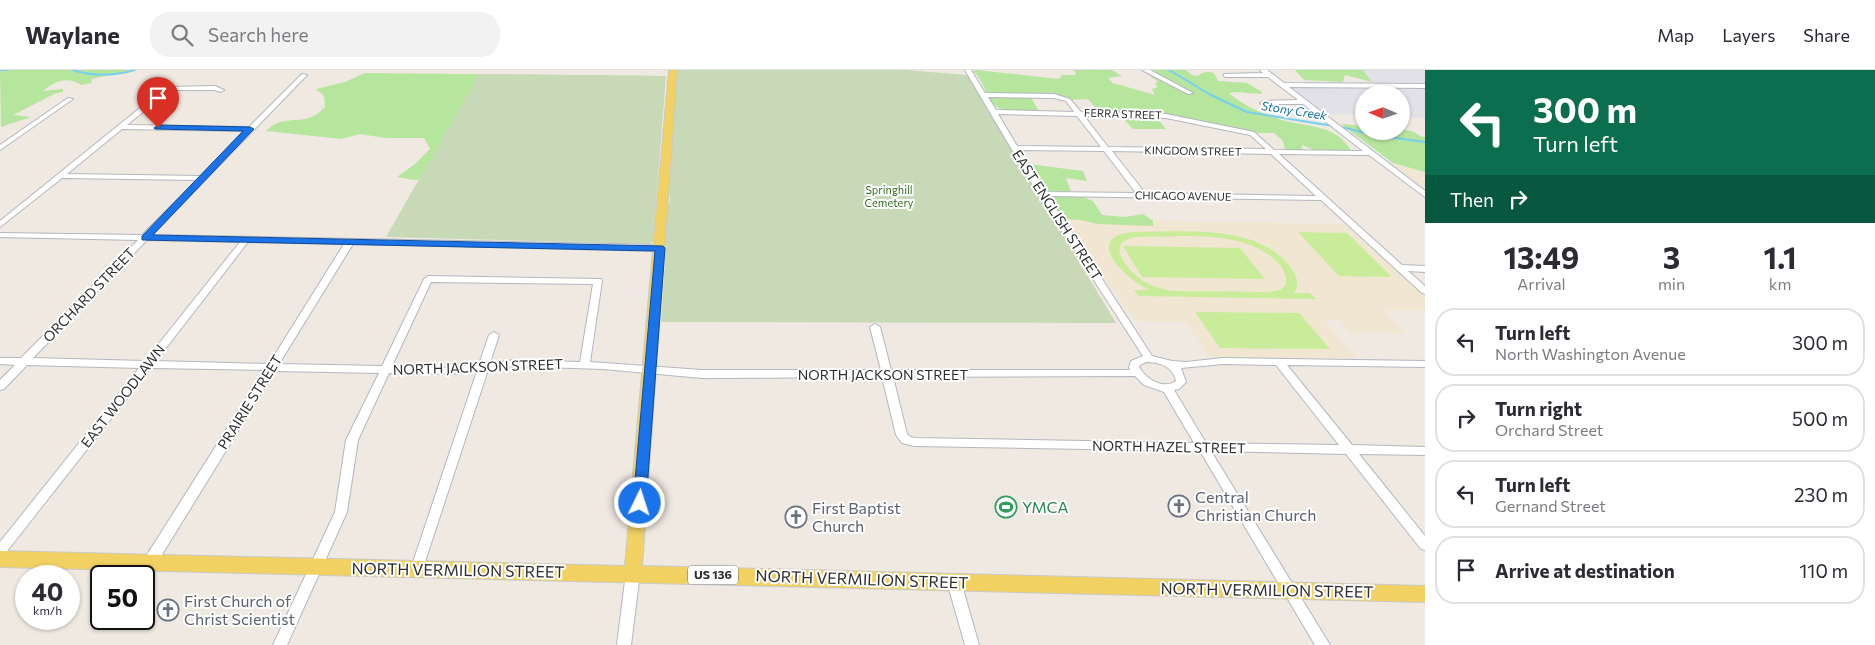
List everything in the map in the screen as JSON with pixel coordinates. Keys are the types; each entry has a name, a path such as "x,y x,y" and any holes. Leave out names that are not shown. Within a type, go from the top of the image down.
{"main road":[{"path":"633,574 673,70"},
{"name":"NORTH VERMILION STREET","path":"0,559 1425,594"}],"street":[{"name":"EAST ENGLISH STREET","path":"968,70 1042,194 1149,358"},
{"path":"1145,70 1190,93"},
{"path":"1263,70 1425,195"},
{"name":"ORCHARD STREET","path":"0,386 304,75"},
{"path":"1226,75 1269,75"},
{"path":"1282,85 1425,86"},
{"path":"0,225 168,88 215,88 221,90"},
{"path":"983,95 1062,97 1068,100 1142,195"},
{"path":"0,148 70,99"},
{"path":"1263,103 1304,102"},
{"name":"FERRA STREET","path":"992,112 1166,116 1252,133 1273,152"},
{"path":"120,127 250,129"},
{"name":"KINGDOM STREET","path":"1014,148 1371,153"},
{"path":"1273,152 1425,291"},
{"path":"61,176 204,178"},
{"name":"CHICAGO AVENUE","path":"1042,194 1323,198"},
{"path":"0,235 660,248"},
{"name":"EAST WOODLAWN","path":"0,551 246,240"},
{"name":"PRAIRIE STREET","path":"150,562 350,242"},
{"path":"1400,268 1425,269"},
{"path":"280,645 341,512 346,489 348,456 352,440 428,279 598,281 584,365"},
{"path":"875,327 886,374"},
{"path":"417,568 494,335"},
{"path":"1170,364 1179,372 1180,382 1174,388 1150,384 1137,373 1134,367 1135,363 1149,358 1170,364 1223,361 1425,364"},
{"name":"NORTH JACKSON STREET","path":"0,361 450,371 512,363 584,365 702,374 1137,373"},
{"path":"1278,361 1425,545"},
{"name":"NORTH HAZEL STREET","path":"886,374 902,435 906,440 914,442 1425,451"},
{"path":"1167,388 1323,645"},
{"path":"624,645 633,574"},
{"path":"954,582 972,645"}],"shaded area":[{"path":"1363,70 1425,70 1425,84 1373,84"},
{"path":"1292,87 1355,87 1355,114 1326,115"},
{"path":"1410,88 1425,88 1425,118 1410,117"},
{"path":"1392,164 1425,172 1425,189"},
{"path":"1064,219 1344,224 1425,297 1425,310 1384,310 1407,333 1351,333 1339,320 1324,320 1356,358 1210,357 1186,322 1135,321"}],"green space":[{"path":"0,70 131,70 92,79 91,83 81,85 66,80 57,82 43,91 63,89 63,92 56,93 13,115 31,117 1,127"},
{"name":"Springhill Cemetery","path":"678,70 906,70 967,75 1116,323 661,322 664,258 670,201 669,185 676,76"},
{"path":"1072,70 1112,70 1122,76 1108,78 1113,83 1155,95 1152,89 1158,87 1155,84 1158,81 1152,78 1147,70 1186,70 1192,75 1198,76 1206,72 1212,72 1218,81 1247,83 1262,92 1261,94 1229,93 1245,104 1276,118 1328,130 1345,142 1351,151 1314,150 1302,145 1302,150 1285,150 1283,141 1274,133 1252,133 1155,115 1166,129 1133,129 1118,113 1099,112 1088,99 1070,100 1059,95 1029,95 1039,111 1011,112 993,104 981,81 973,71 1059,79 1062,75 1075,75 1076,72"},
{"path":"1295,70 1363,70 1372,82 1345,75 1343,82 1304,80"},
{"path":"365,73 666,76 444,177 414,180 397,177 415,164 430,149 424,138 385,138 360,134 341,139 266,131 277,123 314,116 325,107 324,96 316,89 345,82"},
{"path":"479,74 666,76 653,241 649,244 386,237"},
{"path":"1341,124 1355,125 1355,134"},
{"path":"1410,131 1425,137 1425,172 1393,163 1362,140 1410,140"},
{"path":"1029,164 1083,171 1087,181 1066,178 1071,192 1048,191"},
{"path":"1080,196 1093,201 1102,215 1125,217 1143,214 1153,221 1153,226 1097,224 1081,220 1064,219 1049,197"},
{"path":"1175,231 1219,233 1260,243 1277,254 1291,268 1297,283 1294,293 1310,293 1316,299 1138,296 1134,290 1149,290 1139,285 1120,268 1109,249 1111,241 1118,235 1134,232","holes":["1138,237 1211,237 1247,244 1262,251 1278,263 1283,269 1286,285 1280,290 1268,292 1175,291 1156,287 1138,277 1121,257 1119,250 1121,244 1127,239"]},
{"path":"1298,232 1347,233 1392,277 1339,276"},
{"path":"1123,246 1240,248 1265,279 1142,277"},
{"path":"1195,312 1299,313 1330,349 1220,348"}],"waterway":[{"name":"Stony Creek","path":"0,70 7,70"},
{"name":"Stony Creek","path":"73,70 104,75 135,70"},
{"name":"Stony Creek","path":"1169,70 1211,95 1247,112 1333,126"},
{"name":"Stony Creek","path":"1341,127 1374,135 1425,142"}],"place":[{"name":"Central Christian Church","path":"1179,506"},
{"name":"YMCA","path":"1006,507"},
{"name":"First Baptist Church","path":"796,517"},
{"name":"First Church of Christ Scientist","path":"168,610"}],"route":[{"path":"158,128 250,129 145,238 660,248 640,503"}]}
